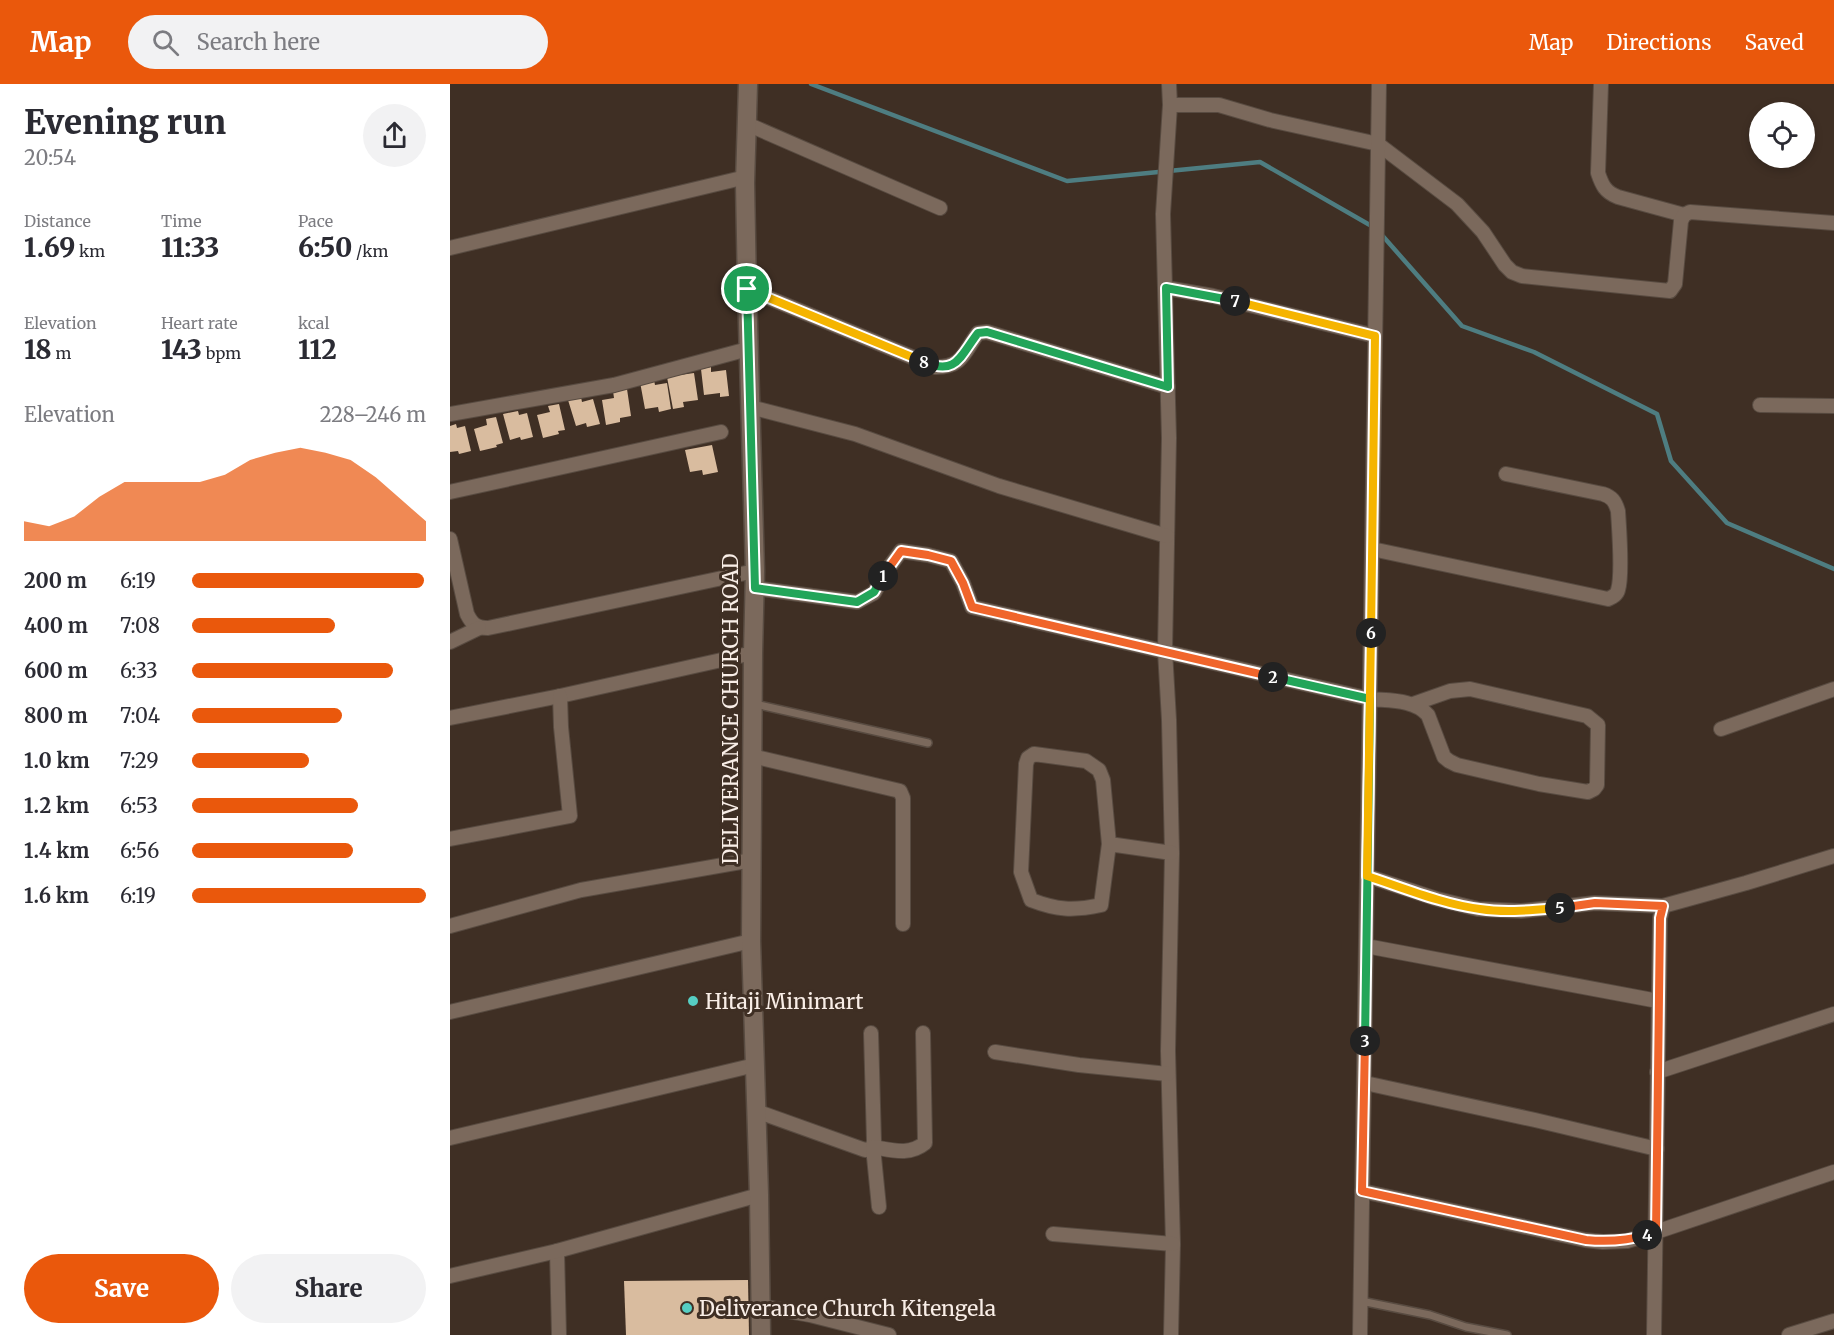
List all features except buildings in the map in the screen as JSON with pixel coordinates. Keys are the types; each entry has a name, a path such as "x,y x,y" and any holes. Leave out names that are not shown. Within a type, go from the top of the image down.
{"street":[{"name":"DELIVERANCE CHURCH ROAD","path":"748,84 747,289 755,580 751,941 761,1335"},
{"path":"1169,84 1170,105 1163,214 1170,438 1164,651 1169,720 1172,853 1168,1074 1173,1244 1171,1335"},
{"path":"1360,1335 1379,84"},
{"path":"1601,84 1598,173 1603,187 1610,194 1618,197 1684,215"},
{"path":"1170,105 1219,105 1270,120 1378,144 1457,204 1483,232 1505,265 1512,272 1522,276 1670,291 1675,284 1681,221 1684,215 1690,212 1834,223"},
{"path":"747,124 940,208"},
{"path":"450,248 746,177"},
{"path":"1166,288 1213,296 1375,336"},
{"path":"747,289 936,367 955,364 978,333 987,332 1168,387"},
{"path":"450,414 614,385 748,349"},
{"path":"1760,405 1834,406"},
{"path":"750,407 855,434 999,486 1167,536"},
{"path":"450,492 721,432"},
{"path":"1372,549 1608,599 1615,595 1620,578 1616,502 1603,494 1506,474"},
{"path":"450,539 467,614 471,623 479,628"},
{"path":"450,642 479,628 755,580 857,602 874,592 901,551 951,561 972,607 1370,699 1413,704 1423,709 1428,715 1444,757 1457,765 1539,784 1588,792 1597,785 1598,725 1587,716 1470,689 1450,691 1413,704"},
{"path":"450,718 753,653"},
{"path":"1721,729 1834,689"},
{"path":"450,839 570,816 560,696"},
{"path":"1034,754 1094,764 1103,780 1109,844 1101,905 1080,910 1054,909 1031,900 1021,872 1028,758 1034,754"},
{"path":"752,756 900,791 903,798 903,924"},
{"path":"1109,844 1172,853"},
{"path":"1367,876 1437,899 1478,909 1521,910 1595,903 1663,906 1834,856"},
{"path":"450,926 581,890 752,860"},
{"path":"1654,1335 1658,1001 1660,918 1663,906"},
{"path":"450,1012 751,941"},
{"path":"1366,946 1658,1001"},
{"path":"1657,1072 1834,1014"},
{"path":"871,1033 873,1147 879,1207"},
{"path":"756,1111 865,1150 873,1147 916,1150 925,1143 923,1033"},
{"path":"995,1052 1079,1065 1168,1074"},
{"path":"450,1138 755,1065"},
{"path":"1365,1083 1657,1149"},
{"path":"1362,1191 1603,1242 1627,1240 1656,1233 1834,1172"},
{"path":"450,1276 556,1251 759,1195"},
{"path":"1053,1234 1173,1244"},
{"path":"556,1251 559,1335"},
{"path":"760,1306 810,1315 889,1335"},
{"path":"1789,1335 1834,1321"}],"lane":[{"path":"752,704 928,743"},
{"path":"1361,1301 1430,1315 1466,1327 1507,1335"}],"waterway":[{"path":"811,84 1067,181 1260,162 1375,228"},
{"path":"1381,234 1462,326 1534,352 1657,414 1671,461 1727,523 1834,569"}],"place":[{"name":"Hitaji Minimart","path":"693,1001"},
{"name":"Deliverance Church Kitengela","path":"687,1308"}],"route":[{"path":"747,289 755,588 857,602 874,592 901,551 928,555 951,561 972,607 1164,651 1370,699 1368,788 1367,876 1365,1083 1362,1191 1586,1240 1603,1242 1627,1240 1656,1233 1658,1001 1660,918 1663,906 1595,903 1502,911 1478,909 1437,899 1367,876 1372,549 1375,336 1213,296 1166,288 1168,387 987,332 978,333 955,364 936,367 747,289"}]}
